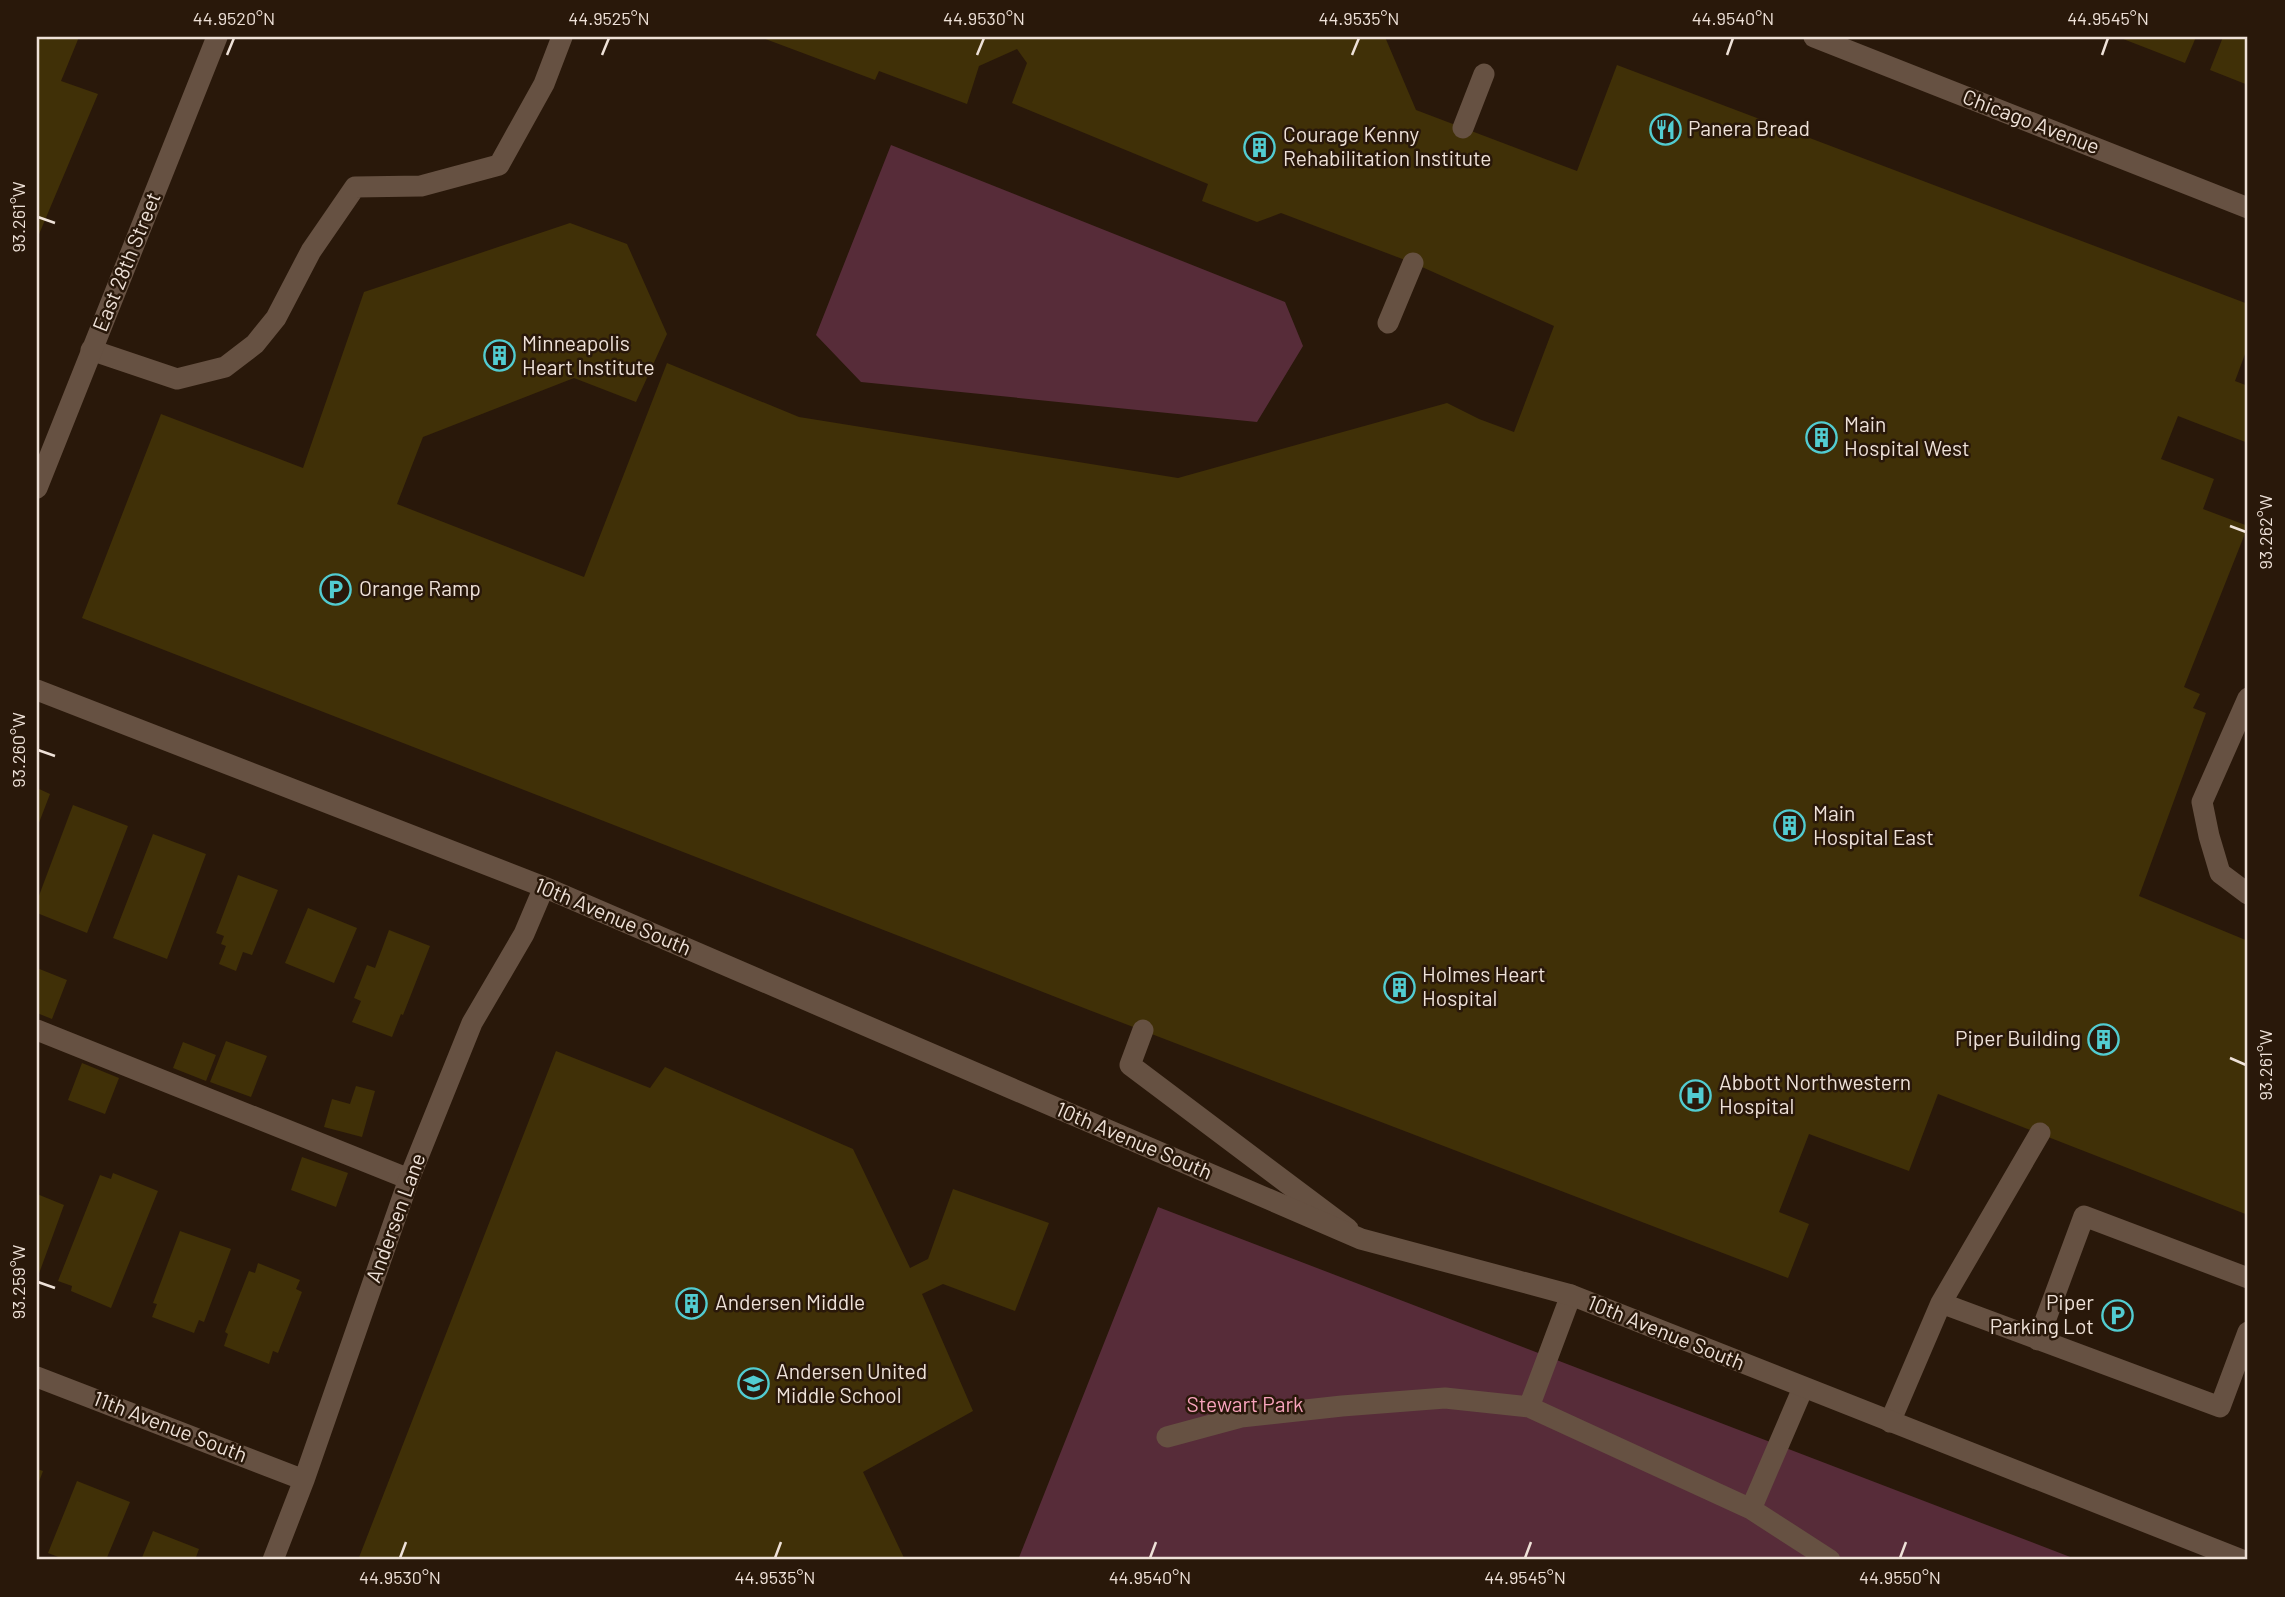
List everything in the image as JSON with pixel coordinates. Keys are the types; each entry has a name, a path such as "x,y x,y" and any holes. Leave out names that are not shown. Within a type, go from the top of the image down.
{"street":[{"name":"East 28th Street","path":"37,488 217,37"},
{"path":"91,350 177,379 225,367 255,344 276,318 311,251 355,187 421,186 499,165 544,84 562,37"},
{"name":"Chicago Avenue","path":"1814,37 2248,208"},
{"path":"1463,128 1484,74"},
{"path":"1388,323 1413,263"},
{"name":"10th Avenue South","path":"37,690 544,887 1361,1239 1572,1295 2242,1560"},
{"path":"2248,698 2202,802 2220,873 2248,894"},
{"name":"Andersen Lane","path":"272,1560 304,1480 409,1179 472,1023 524,934 544,887"},
{"path":"37,1030 409,1179"},
{"path":"1143,1030 1130,1065 1361,1239"},
{"path":"1890,1422 1941,1303 2040,1133"},
{"path":"2038,1340 2084,1216 2248,1278"},
{"path":"1529,1407 1572,1295"},
{"path":"1941,1303 2221,1407 2248,1332"},
{"name":"11th Avenue South","path":"37,1377 304,1480"},
{"path":"1751,1509 1803,1388"},
{"path":"1167,1437 1241,1417 1355,1405 1445,1398 1529,1407 1751,1509 1830,1560"}],"green space":[{"path":"891,145 1285,302 1303,346 1257,422 861,382 816,335"},
{"name":"Stewart Park","path":"1158,1207 2078,1560 1018,1560"}],"building":[{"path":"37,37 79,37 61,81 98,94 37,239"},
{"name":"Abbott Northwestern Hospital","path":"760,37 1385,37 1416,110 1577,171 1617,65 2248,304 2248,346 2235,381 2248,386 2248,443 2178,416 2161,459 2214,479 2203,509 2248,526 2184,687 2200,694 2193,708 2206,713 2139,896 2248,941 2248,1215 1938,1094 1909,1171 1809,1134 1779,1212 1809,1224 1788,1278 1089,1010 82,618 161,414 303,468 364,292 570,223 627,244 667,334 636,402 574,378 423,437 397,504 584,577 667,363 799,417 1178,478 1447,403 1514,432 1554,326 1413,263 1281,213 1257,222 1202,201 1208,184 1012,103 1027,63 1017,49 979,66 967,104 879,71 875,80"},
{"path":"2118,37 2196,37 2185,63"},
{"path":"2223,37 2248,37 2248,85 2210,70"},
{"path":"37,788 50,794 37,828"},
{"path":"73,805 128,826 87,933 37,913 37,901"},
{"path":"153,834 206,854 167,959 113,938"},
{"path":"238,875 278,890 252,955 243,952 236,971 219,964 226,946 221,944 224,936 216,933"},
{"path":"308,908 357,928 334,983 285,963"},
{"path":"389,930 430,946 392,1037 352,1022 361,1001 354,998 367,965 375,968"},
{"path":"37,968 67,980 52,1019 37,1013"},
{"path":"226,1041 267,1056 251,1097 210,1082"},
{"path":"183,1042 216,1055 206,1081 173,1068"},
{"name":"Andersen United Middle School","path":"556,1051 650,1088 665,1067 853,1149 910,1268 928,1259 953,1189 1049,1223 1015,1311 943,1284 922,1294 973,1411 863,1472 905,1560 358,1560"},
{"path":"82,1063 119,1078 105,1114 68,1100"},
{"path":"356,1086 375,1091 362,1137 324,1127 332,1099 350,1104"},
{"path":"302,1157 348,1173 336,1207 291,1190"},
{"path":"113,1173 158,1191 111,1308 71,1291 72,1286 58,1281 100,1175 111,1179"},
{"path":"37,1194 64,1205 37,1279"},
{"path":"180,1231 231,1249 204,1322 199,1320 194,1333 152,1317 157,1304 153,1303"},
{"path":"258,1263 300,1280 296,1289 302,1292 278,1353 273,1351 269,1364 224,1346 228,1334 225,1332 249,1271 255,1273"},
{"path":"37,1469 43,1471 37,1487"},
{"path":"77,1481 130,1502 106,1560 66,1560 48,1553"},
{"path":"153,1531 199,1549 195,1560 141,1560"}],"place":[{"name":"Panera Bread","path":"1665,129"},
{"name":"Courage Kenny Rehabilitation Institute","path":"1260,147"},
{"name":"Minneapolis Heart Institute","path":"499,356"},
{"name":"Main Hospital West","path":"1821,437"},
{"name":"Orange Ramp","path":"336,589"},
{"name":"Main Hospital East","path":"1790,826"},
{"name":"Holmes Heart Hospital","path":"1399,987"},
{"name":"Piper Building","path":"2104,1039"},
{"name":"Abbott Northwestern Hospital","path":"1696,1095"},
{"name":"Andersen Middle","path":"692,1303"},
{"name":"Piper Parking Lot","path":"2117,1315"},
{"name":"Andersen United Middle School","path":"753,1384"}]}
